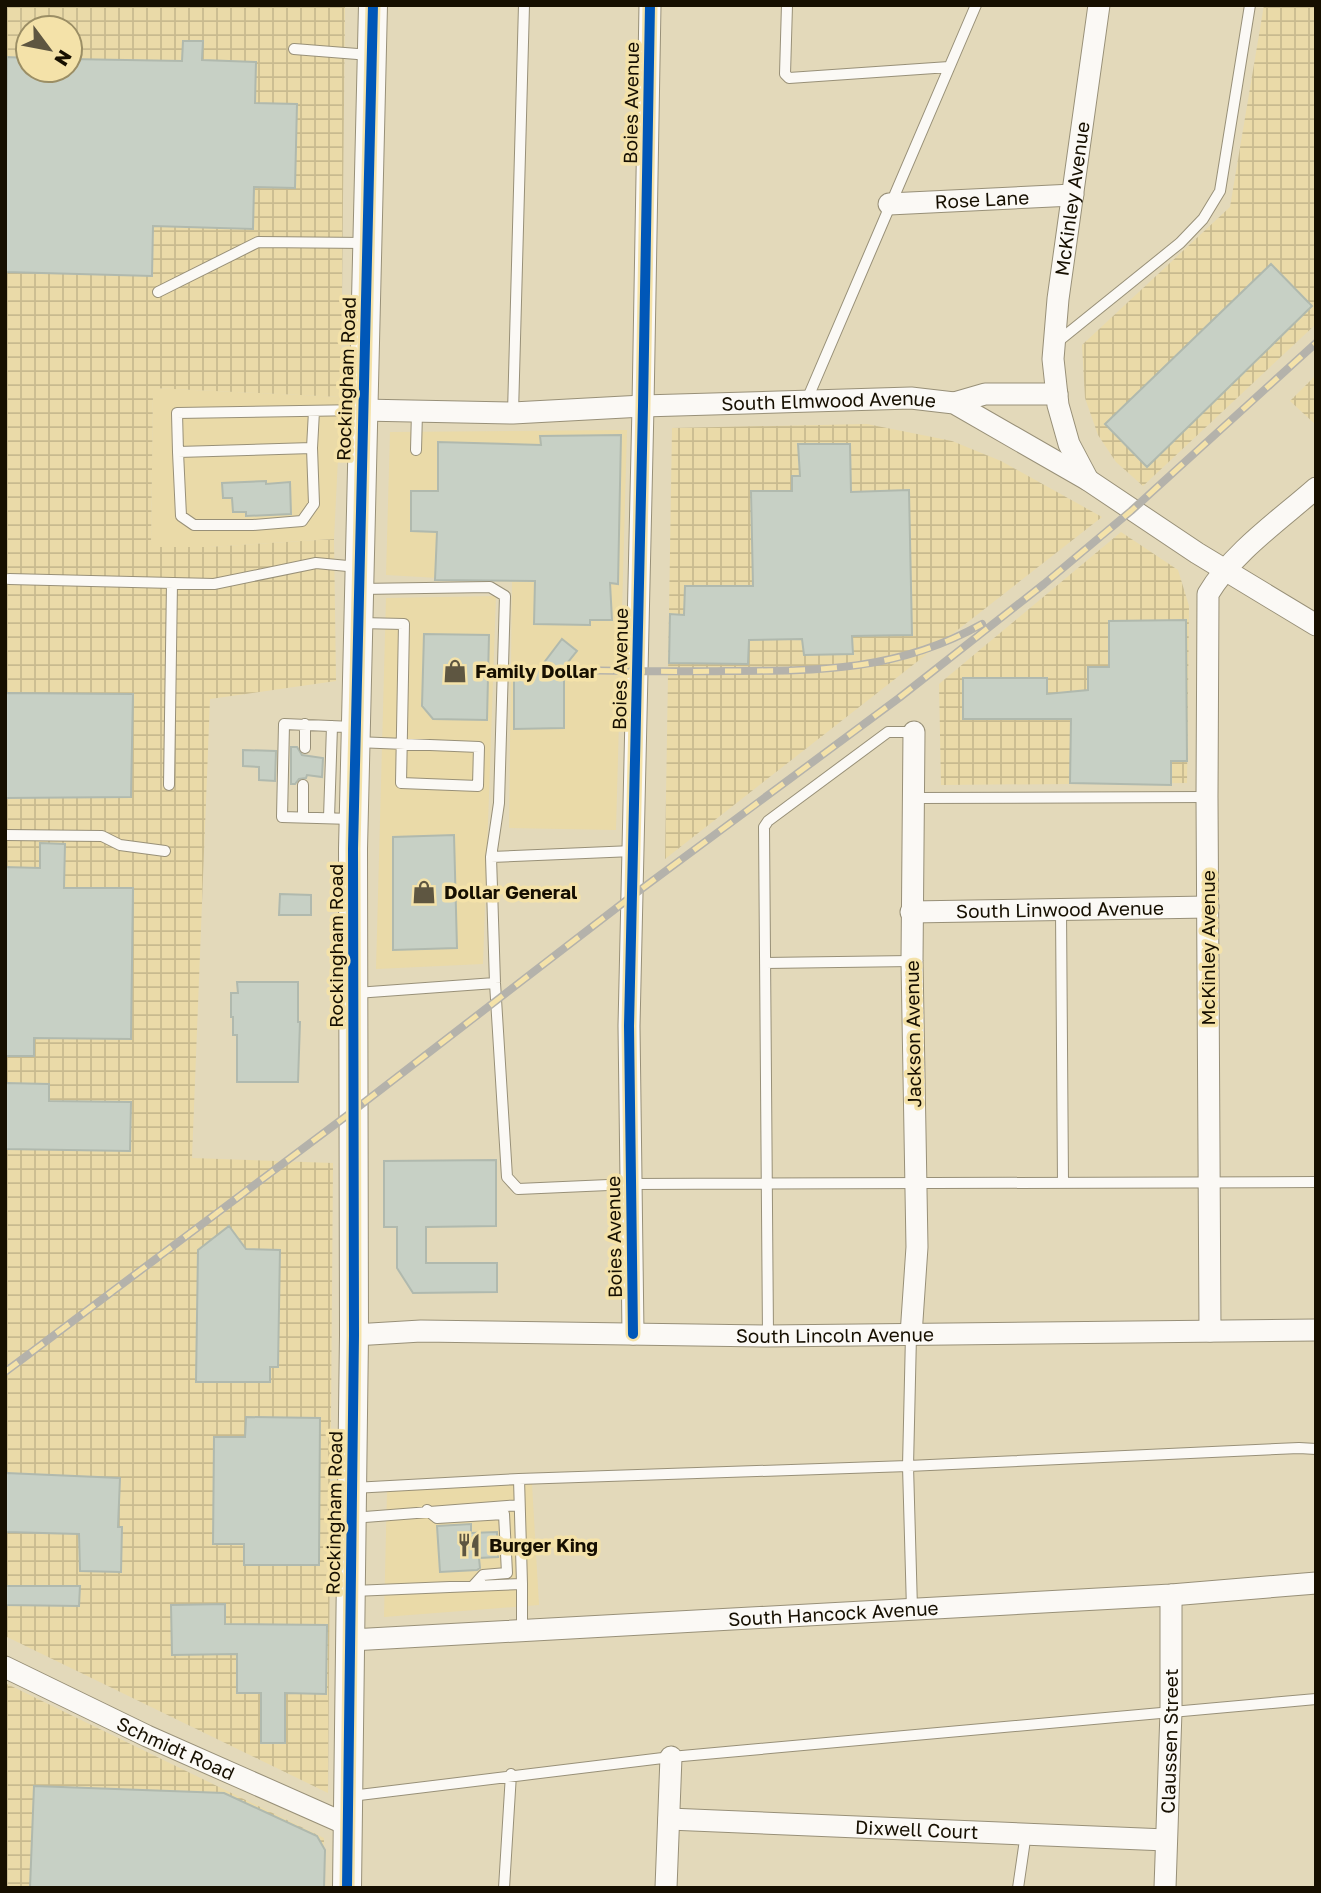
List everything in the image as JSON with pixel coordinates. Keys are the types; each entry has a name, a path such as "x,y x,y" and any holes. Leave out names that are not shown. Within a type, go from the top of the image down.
{"street":[{"name":"Rockingham Road","path":"347,1888 353,1488 353,993 341,819 358,622 373,5"},
{"name":"Boies Avenue","path":"633,1334 629,1026 650,5"},
{"name":"McKinley Avenue","path":"1088,480 1069,444 1057,394 1053,359 1099,5"},
{"name":"Rose Lane","path":"889,204 1073,195"},
{"path":"954,403 985,394 1057,394"},
{"name":"South Elmwood Avenue","path":"362,410 513,413 911,398 954,403 1088,480 1131,511 1316,625"},
{"name":"McKinley Avenue","path":"1210,1331 1208,594 1226,571 1316,488"},
{"name":"Jackson Avenue","path":"911,1335 917,1247 911,912 915,799 914,732"},
{"name":"South Linwood Avenue","path":"911,912 1208,907"},
{"name":"South Lincoln Avenue","path":"354,1335 421,1331 768,1336 1316,1330"},
{"name":"South Hancock Avenue","path":"351,1640 1171,1595 1316,1583"},
{"name":"Claussen Street","path":"1165,1888 1171,1711 1171,1595"},
{"name":"Schmidt Road","path":"5,1667 147,1736 348,1825"},
{"path":"666,1888 671,1757"},
{"name":"Dixwell Court","path":"668,1819 1166,1840"}],"lane":[{"path":"513,413 524,5"},
{"path":"787,5 785,74 789,78 949,67"},
{"path":"806,402 976,5"},
{"path":"1054,345 1180,243 1203,219 1220,191 1250,5"},
{"path":"294,49 373,55"},
{"path":"158,292 258,242 369,243"},
{"path":"314,411 314,504 302,521 253,525 194,525 181,516 177,413 362,410"},
{"path":"416,450 417,412"},
{"path":"178,452 313,448"},
{"path":"9,579 214,584 316,563 359,578 490,587 505,596 499,803 491,857 495,983 507,1177 518,1189 631,1184 1316,1182"},
{"path":"169,785 172,583"},
{"path":"341,819 282,817 284,724 305,724 348,731 402,745 479,747 478,786 401,783 402,745 404,624 358,622"},
{"path":"305,724 305,748"},
{"path":"768,1336 764,827 768,821 888,732 914,732"},
{"path":"303,785 303,817"},
{"path":"915,799 1207,797"},
{"path":"5,835 102,836 120,845 166,851"},
{"path":"491,857 633,851"},
{"path":"1061,910 1063,1183"},
{"path":"765,963 912,961"},
{"path":"353,993 495,983"},
{"path":"911,1335 908,1466 912,1609"},
{"path":"353,1488 519,1479 1316,1449"},
{"path":"519,1479 522,1631"},
{"path":"352,1518 519,1504"},
{"path":"427,1510 437,1518 504,1514 507,1573 483,1575 473,1586"},
{"path":"351,1591 522,1584"},
{"path":"348,1796 511,1774 671,1757 1316,1699"},
{"path":"504,1888 511,1774"},
{"path":"1018,1888 1026,1833"}],"shaded area":[{"path":"5,5 345,5 341,397 153,388 151,547 209,547 334,539 336,681 210,699 192,1158 333,1163 328,1793 5,1636"},
{"path":"1264,5 1316,5 1316,324 1143,486 1116,462 1098,435 1085,398 1082,345 1230,207"},
{"path":"1316,375 1316,425 1290,401"},
{"path":"153,388 341,397 334,539 151,548"},
{"path":"867,424 952,441 1001,461 1102,517 665,859 672,428"},
{"path":"627,430 616,830 509,828 512,582 386,575 390,432"},
{"path":"1121,532 1178,570 1189,606 1187,783 941,785 939,684"},
{"path":"496,596 483,964 376,969 386,598"},
{"path":"532,1484 539,1605 384,1617 387,1491"},
{"path":"5,1683 324,1838 323,1888 5,1888"}],"building":[{"path":"183,41 203,41 202,60 256,62 255,103 297,104 295,188 254,187 253,229 153,226 152,276 5,272 7,57 14,57 14,84 84,84 84,59 182,61"},
{"path":"1271,264 1312,306 1147,467 1105,424"},
{"path":"621,435 618,584 610,583 612,620 590,620 590,625 534,624 535,581 435,580 437,532 411,531 411,491 438,491 438,442 541,445 540,436"},
{"path":"798,444 850,444 851,492 909,490 912,635 852,636 853,654 804,655 802,639 749,640 748,664 669,663 670,614 684,615 685,586 753,586 751,491 792,491 792,476 800,476"},
{"path":"266,481 266,484 290,482 291,514 246,516 246,512 233,512 232,498 223,498 222,483"},
{"path":"1186,620 1187,761 1171,761 1171,785 1070,783 1071,719 963,719 963,678 1047,678 1047,694 1088,690 1088,667 1109,667 1109,621"},
{"name":"Family Dollar","path":"424,634 489,635 487,720 433,719 422,706"},
{"path":"562,639 577,651 564,667 564,728 514,729 514,677 533,677"},
{"path":"5,693 133,694 131,797 5,798"},
{"path":"291,747 297,747 302,755 323,758 322,777 307,775 306,778 291,784"},
{"path":"243,750 276,751 275,781 259,780 259,767 243,766"},
{"name":"Dollar General","path":"454,835 457,948 393,950 393,837"},
{"path":"40,843 65,844 64,888 133,888 131,1039 34,1038 34,1056 5,1056 5,867 40,868"},
{"path":"280,894 311,895 311,915 279,915"},
{"path":"237,982 298,982 298,1082 237,1082 237,1035 233,1035 231,993 238,993"},
{"path":"5,1083 49,1084 49,1101 131,1102 130,1151 5,1149"},
{"path":"496,1160 496,1226 426,1227 426,1263 497,1263 497,1292 413,1293 397,1268 397,1227 384,1227 384,1161"},
{"path":"229,1226 246,1249 280,1250 278,1367 270,1367 270,1382 196,1382 198,1250"},
{"path":"246,1417 320,1418 319,1565 244,1565 244,1544 213,1544 214,1437 245,1437"},
{"path":"6,1473 120,1478 118,1527 122,1527 121,1572 80,1571 79,1534 6,1532"},
{"name":"Burger King","path":"471,1524 471,1533 497,1532 498,1557 479,1558 480,1568 477,1570 440,1572 437,1526"},
{"path":"5,1586 80,1586 79,1606 5,1605"},
{"path":"225,1604 225,1624 327,1625 326,1694 285,1693 285,1743 261,1743 261,1693 237,1693 237,1654 172,1655 171,1605"},
{"path":"34,1786 224,1793 317,1836 325,1850 324,1888 30,1888"}],"railway":[{"path":"5,1372 353,1111 632,896 899,698 1044,584 1131,511 1316,343"},
{"path":"565,670 826,669 889,660 951,640 982,624"}],"cycle path":[{"path":"347,1888 354,1335 353,849 373,5"},
{"path":"633,1334 629,1026 650,5"}],"place":[{"name":"Family Dollar","path":"455,671"},
{"name":"Dollar General","path":"424,892"},
{"name":"Burger King","path":"469,1545"}]}
